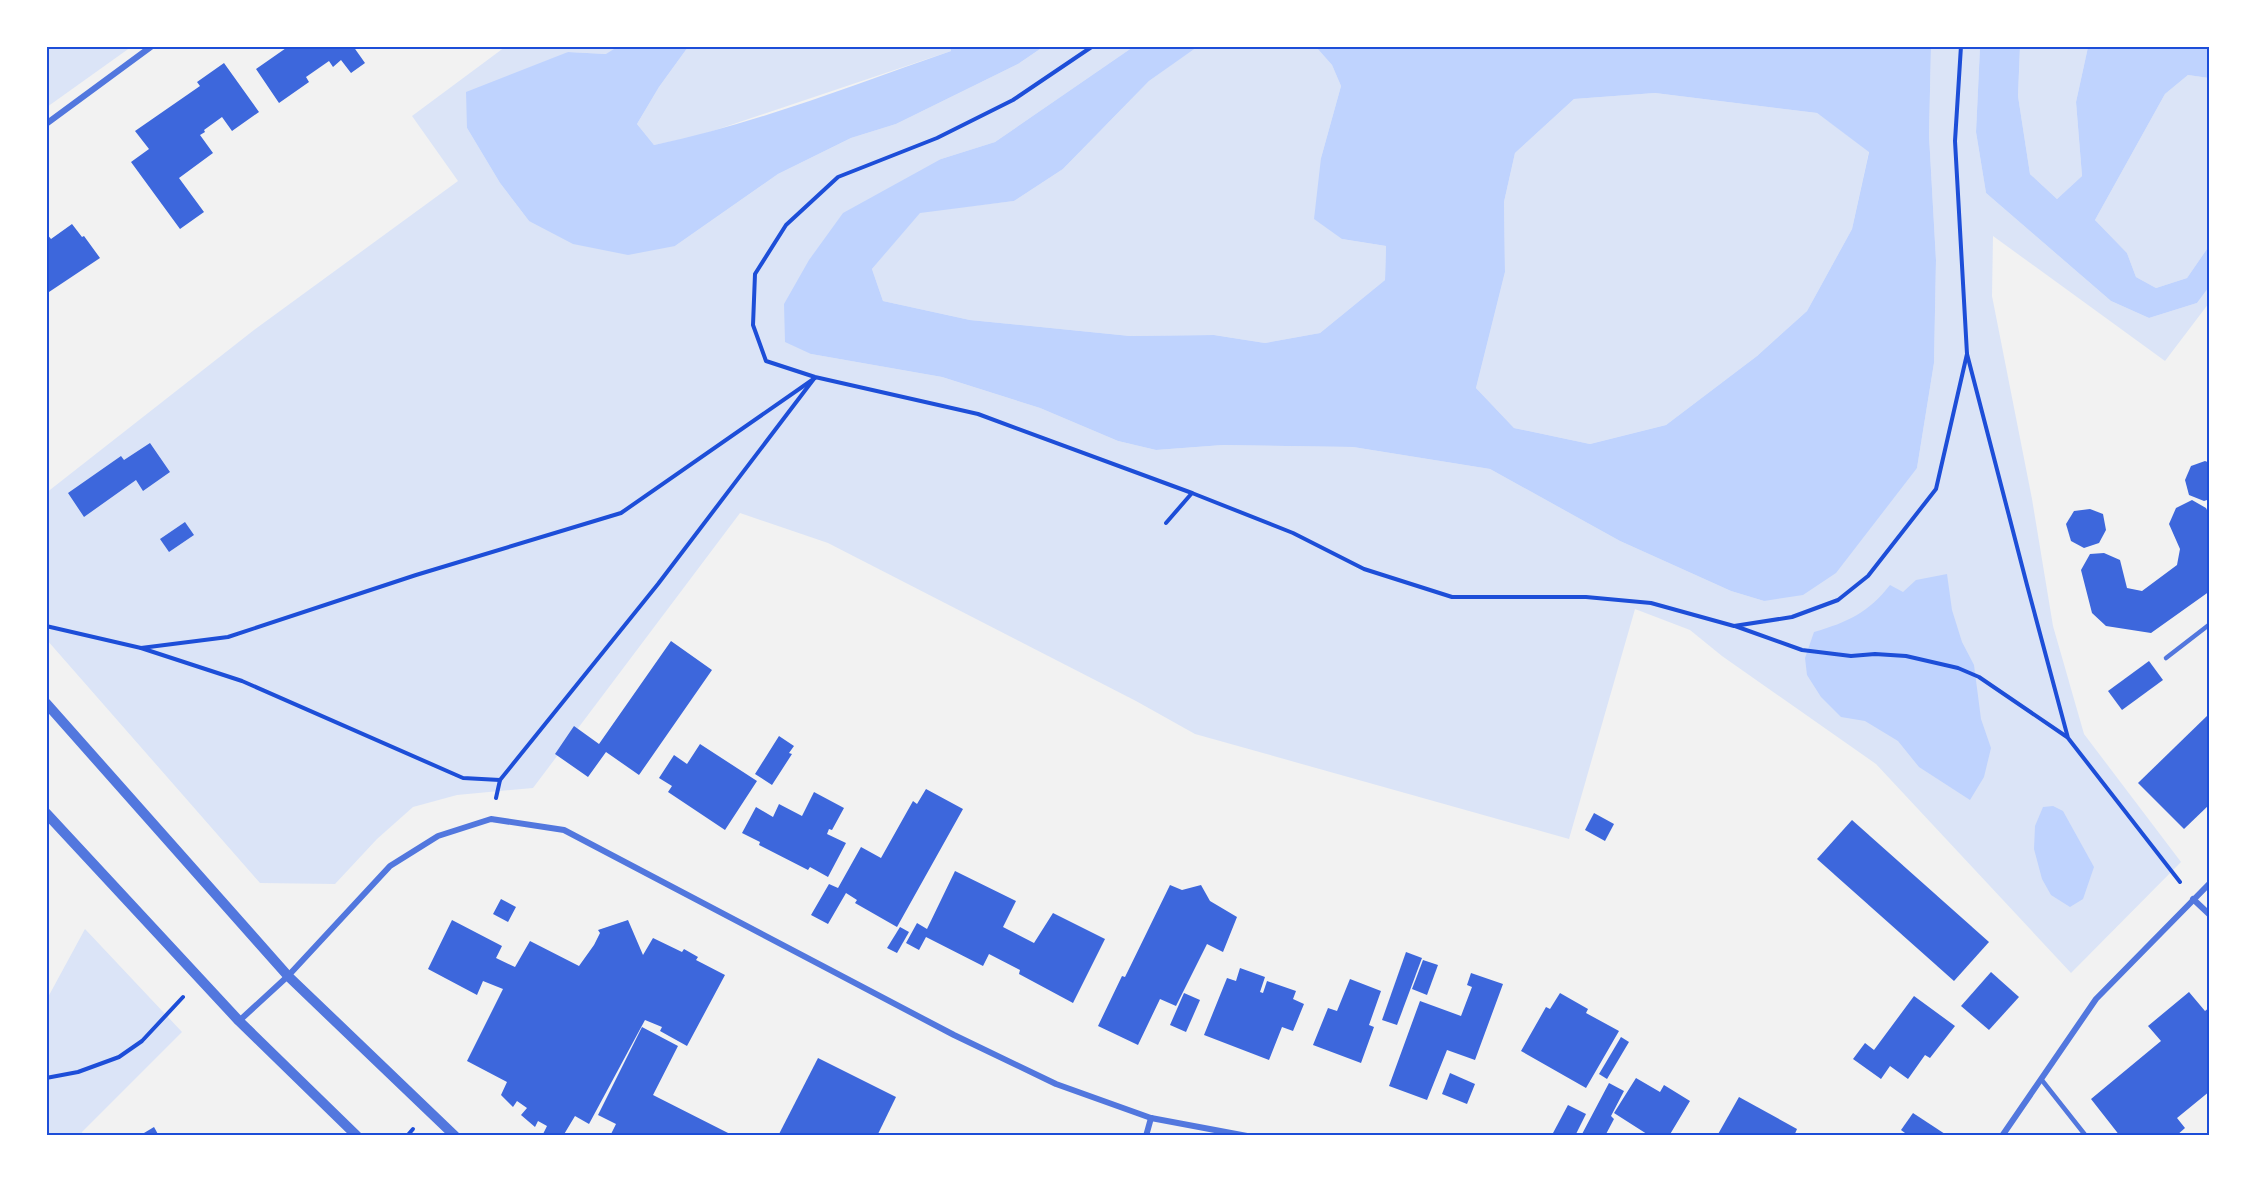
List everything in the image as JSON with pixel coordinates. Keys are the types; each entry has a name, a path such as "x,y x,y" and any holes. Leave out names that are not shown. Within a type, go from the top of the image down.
{"street":[{"path":"46,124 152,46"},
{"path":"46,703 288,976 455,1136"},
{"path":"46,813 239,1022 357,1136"},
{"path":"239,1022 288,976 390,866 438,836 491,819 564,830 954,1035 1056,1084 1151,1118 1247,1136"},
{"path":"2002,1136 2096,999 2210,883"},
{"path":"2193,899 2210,915"},
{"path":"1146,1136 1151,1118"}],"lane":[{"path":"2166,658 2210,624"},
{"path":"2041,1079 2086,1136"}],"path":[{"path":"1093,46 1013,100 937,138 838,177 786,225 755,274 753,325 766,361 815,377 978,414 1293,533 1364,569 1452,597 1586,597 1651,603 1734,626 1810,651 1851,656 1875,654 1937,662 1958,668 1979,677 2068,738 2193,899"},
{"path":"1961,46 1955,141 1967,354 2068,738"},
{"path":"1734,626 1792,617 1838,600 1868,576 1935,489 1967,354"},
{"path":"141,648 228,637 416,575 621,513 815,377"},
{"path":"491,819 500,780 658,584 815,377"},
{"path":"1166,523 1192,493"},
{"path":"46,626 141,648 243,681 463,778 500,780"},
{"path":"46,1078 78,1072 119,1057 142,1041 170,1010"}],"shaded area":[{"path":"47,46 131,46 131,47 47,107"},
{"path":"1197,46 1316,47 1332,65 1341,86 1321,158 1342,239 1386,246 1385,280 1320,333 1265,343 1214,335 1130,336 970,320 883,301 872,269 920,212 1014,201 1063,169 1149,81"},
{"path":"505,47 617,47 607,54 568,52 467,128 500,183 529,221 675,246 778,174 851,138 896,124 1018,64 1043,47 1133,47 995,142 941,159 811,354 942,377 1040,408 1118,441 1156,450 1223,445 1353,447 1490,469 1620,541 1731,591 1764,601 1917,468 1934,363 1936,260 1929,135 1931,47 1980,47 1976,132 1986,193 2111,301 2149,318 2197,303 2209,287 2209,303 2165,361 1993,236 1992,296 2032,499 2053,626 2084,734 2181,862 2071,973 1876,764 1722,656 1690,630 1635,609 1569,839 1195,734 1136,701 828,543 740,513 533,788 457,795 413,807 377,839 335,884 260,883 47,640 46,493 254,330 458,181 412,116"},
{"path":"688,47 950,47 951,51 698,136 654,145 637,124 659,87"},
{"path":"2020,47 2088,47 2076,102 2082,176 2057,199 2030,174 2018,96"},
{"path":"2188,75 2209,78 2209,246 2187,278 2156,288 2136,277 2127,253 2095,220 2165,94"},
{"path":"1655,93 1817,113 1869,151 1852,229 1807,311 1757,356 1666,425 1590,444 1514,428 1476,388 1505,272 1504,202 1515,153 1574,99"},
{"path":"85,929 182,1032 82,1132 83,1135 47,1136 47,999"}],"water":[{"path":"617,47 688,47 659,87 637,124 654,145 729,126 804,103 951,51 950,47 1043,47 1018,64 896,124 851,138 778,174 675,246 628,255 573,244 529,221 500,183 467,128 466,92 568,52 606,54"},
{"path":"1133,47 1197,47 1149,81 1063,169 1014,201 920,213 872,269 883,301 970,320 1130,336 1214,335 1265,343 1320,333 1385,280 1386,246 1342,239 1314,219 1321,158 1341,86 1332,65 1316,47 1931,47 1929,135 1936,260 1934,363 1917,468 1836,573 1803,595 1764,601 1731,591 1620,541 1490,469 1353,447 1223,445 1156,450 1118,441 1040,408 942,377 811,354 785,342 784,304 809,260 843,213 941,159 995,142","holes":["1655,93 1817,113 1869,152 1852,229 1807,311 1757,356 1666,425 1590,444 1514,428 1476,388 1505,272 1504,202 1515,153 1574,99"]},
{"path":"1980,47 2020,47 2018,96 2030,174 2057,199 2082,176 2076,102 2088,47 2209,47 2209,78 2188,75 2165,94 2095,220 2127,253 2136,277 2156,288 2187,278 2209,246 2209,287 2197,303 2149,318 2111,301 1986,193 1976,132"},
{"path":"1947,574 1952,610 1962,642 1974,665 1981,719 1991,748 1984,777 1970,800 1919,767 1898,741 1865,721 1841,717 1821,697 1807,675 1805,658 1814,632 1865,610 1890,585 1903,592 1916,580"},
{"path":"2053,806 2063,811 2094,867 2083,899 2070,907 2051,895 2042,879 2034,849 2035,826 2043,807"}],"building":[{"path":"289,46 335,46 337,49 341,46 353,46 365,63 351,73 341,60 333,67 329,61 306,77 309,82 279,103 256,69"},
{"path":"224,63 259,112 232,131 222,117 200,135 213,153 179,178 204,212 180,229 131,162 149,149 135,131 200,86 197,82"},
{"path":"72,224 100,258 46,294 46,233 51,239"},
{"path":"150,443 170,472 143,491 136,480 84,517 68,493 121,456 124,460"},
{"path":"2205,461 2210,463 2210,499 2204,501 2189,495 2185,480 2191,466"},
{"path":"2192,500 2206,508 2210,516 2210,591 2151,633 2106,626 2092,613 2081,570 2090,554 2104,553 2120,560 2127,588 2142,591 2177,565 2180,549 2169,524 2176,508"},
{"path":"2090,509 2103,514 2106,530 2099,543 2084,548 2071,541 2066,524 2074,511"},
{"path":"185,522 194,535 169,552 160,539"},
{"path":"671,641 712,670 639,775 606,752 588,777 555,754 574,726 599,744"},
{"path":"2149,661 2163,680 2122,710 2108,691"},
{"path":"2210,713 2210,804 2184,829 2138,783"},
{"path":"779,736 794,746 789,753 792,754 772,785 755,774"},
{"path":"700,744 757,781 725,830 668,792 672,786 659,778 674,755 687,764"},
{"path":"926,789 963,809 897,927 855,903 857,900 846,893 828,924 811,915 829,884 838,888 861,847 881,858 913,801 917,804"},
{"path":"814,792 844,808 832,830 829,829 827,834 846,843 828,877 810,867 808,870 759,845 760,842 742,833 756,807 773,817 779,804 802,816"},
{"path":"1594,813 1614,824 1605,841 1585,830"},
{"path":"1852,820 1989,942 1954,981 1817,859"},
{"path":"955,871 1016,901 1003,927 1034,943 1053,913 1105,939 1073,1003 1019,974 1020,970 989,954 983,966 926,937 919,950 906,943 917,923 927,929"},
{"path":"1170,885 1182,890 1201,885 1210,901 1237,917 1223,952 1207,944 1176,1006 1160,999 1138,1045 1098,1026"},
{"path":"501,899 516,907 508,922 493,914"},
{"path":"452,920 502,946 496,958 515,967 530,941 579,966 594,945 600,933 598,930 628,920 643,955 653,938 682,952 684,949 698,957 696,960 725,975 687,1046 660,1031 662,1027 645,1020 589,1124 575,1116 563,1136 542,1136 547,1126 538,1121 535,1127 521,1115 527,1108 517,1101 513,1107 501,1095 507,1082 467,1061 503,989 483,981 477,995 428,969"},
{"path":"900,927 909,932 897,953 887,948"},
{"path":"1406,952 1422,958 1397,1025 1382,1020"},
{"path":"1423,960 1438,965 1427,995 1412,989"},
{"path":"1240,968 1265,977 1260,992 1263,993 1267,981 1296,991 1293,999 1304,1004 1293,1031 1282,1027 1269,1060 1204,1035 1227,978 1236,981"},
{"path":"1991,972 2019,997 1989,1030 1961,1006"},
{"path":"1471,973 1503,984 1475,1060 1447,1050 1427,1100 1389,1086 1420,1001 1461,1016 1472,987 1467,985"},
{"path":"1350,979 1381,991 1369,1025 1374,1027 1361,1063 1313,1045 1328,1008 1337,1011"},
{"path":"2189,992 2205,1011 2210,1007 2210,1091 2177,1118 2185,1128 2176,1136 2120,1136 2091,1099 2161,1041 2148,1026"},
{"path":"1184,993 1200,1000 1186,1032 1170,1025"},
{"path":"1560,993 1588,1009 1586,1013 1619,1031 1586,1088 1521,1051 1546,1007 1550,1009"},
{"path":"1914,996 1955,1026 1930,1058 1925,1055 1908,1079 1890,1066 1881,1079 1853,1059 1865,1043 1874,1050"},
{"path":"642,1027 678,1046 653,1095 734,1136 610,1136 616,1124 598,1115"},
{"path":"1621,1037 1629,1042 1607,1079 1599,1074"},
{"path":"818,1058 896,1097 877,1136 778,1136"},
{"path":"1450,1073 1475,1084 1467,1104 1442,1094"},
{"path":"1636,1078 1660,1092 1664,1085 1690,1101 1669,1136 1650,1136 1614,1113"},
{"path":"1609,1083 1624,1091 1611,1116 1614,1119 1605,1136 1581,1136"},
{"path":"1739,1097 1797,1129 1794,1136 1717,1136"},
{"path":"1568,1105 1586,1114 1575,1136 1559,1136 1553,1133"},
{"path":"1913,1113 1945,1134 1944,1136 1909,1136 1901,1130"},
{"path":"154,1127 159,1136 139,1136"}]}
